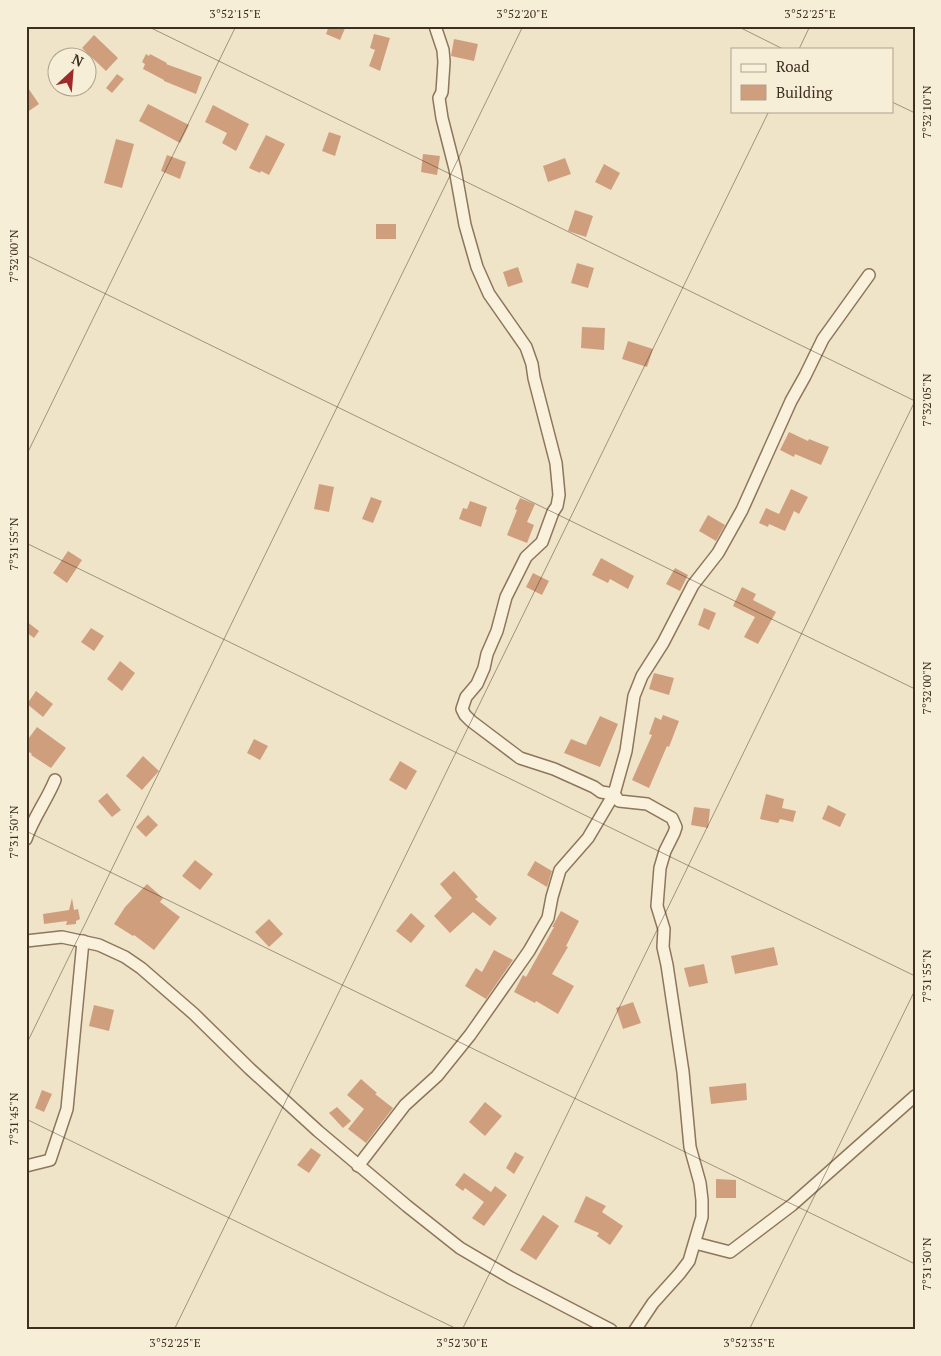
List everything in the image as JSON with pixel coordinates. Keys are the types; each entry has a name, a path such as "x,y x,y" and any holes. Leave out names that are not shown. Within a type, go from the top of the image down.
{"street":[{"path":"435,26 444,62 442,92 439,98 465,225 477,267 485,286 526,347 556,463 560,495 542,542 526,558 506,597 484,668 477,684 466,697 462,709 465,716 520,758 554,769 601,792 614,794 619,800 646,804 672,818 676,827 665,851 660,868 657,906 664,930 662,948 667,965 683,1072 690,1147 700,1183 702,1217 689,1261 652,1302 635,1330"},
{"path":"358,1166 405,1105 443,1069 470,1035 528,951 548,918 560,870 588,838 614,794 626,751 634,696 642,676 664,643 693,585 718,553 742,510 791,401 823,338 869,274"},
{"path":"26,839 55,780"},
{"path":"26,941 62,937 99,945 125,957 141,968 194,1014 250,1069 358,1166 460,1248 511,1278 612,1330"},
{"path":"26,1166 50,1160 66,1108 83,941"},
{"path":"695,1243 730,1252 792,1205 915,1096"}],"building":[{"path":"329,26 346,26 340,40 326,34"},
{"path":"374,34 390,38 380,71 369,66 375,50 370,48"},
{"path":"94,35 118,58 106,71 98,63 98,48 82,48"},
{"path":"454,39 478,44 474,61 451,56"},
{"path":"146,54 149,56 150,54 166,64 202,77 196,94 164,81 143,69 145,64 142,62"},
{"path":"117,74 124,79 112,93 106,88"},
{"path":"26,85 39,104 26,113"},
{"path":"148,104 189,125 180,143 139,121"},
{"path":"213,105 249,124 236,151 222,143 227,133 205,122"},
{"path":"329,132 341,136 335,156 322,151"},
{"path":"266,135 285,144 269,175 249,168"},
{"path":"116,139 134,144 122,188 104,183"},
{"path":"423,154 440,156 437,175 421,172"},
{"path":"167,155 186,162 180,179 161,171"},
{"path":"565,158 571,174 548,182 543,166"},
{"path":"604,164 620,173 611,190 595,182"},
{"path":"575,210 593,216 586,237 568,231"},
{"path":"376,224 396,224 396,239 376,239"},
{"path":"577,263 594,268 588,288 571,283"},
{"path":"518,267 523,282 508,287 503,272"},
{"path":"582,327 605,328 604,350 581,348"},
{"path":"628,341 653,349 647,367 622,359"},
{"path":"789,432 808,441 809,439 829,447 821,465 795,454 794,457 780,450"},
{"path":"319,484 334,487 329,512 314,509"},
{"path":"791,489 808,497 799,514 794,511 785,531 769,524 768,527 759,523 766,508 779,514"},
{"path":"371,497 382,501 373,523 362,519"},
{"path":"520,498 535,504 527,522 534,525 527,543 507,535"},
{"path":"470,501 487,507 481,527 459,519 463,508 467,509"},
{"path":"708,515 725,525 716,541 699,531"},
{"path":"68,551 82,560 67,583 53,573"},
{"path":"601,558 634,576 628,589 610,579 608,583 592,575"},
{"path":"675,568 688,575 680,591 666,584"},
{"path":"533,573 549,581 542,595 526,587"},
{"path":"742,587 756,594 753,600 776,612 758,644 744,637 755,617 733,606"},
{"path":"704,608 716,613 709,630 698,625"},
{"path":"26,621 39,631 34,638 26,632"},
{"path":"91,628 104,636 94,651 81,642"},
{"path":"120,661 135,673 122,691 107,679"},
{"path":"654,673 674,678 669,695 649,689"},
{"path":"36,691 53,704 43,717 27,704"},
{"path":"663,715 679,721 649,788 632,780 652,735 649,734 655,717 661,720"},
{"path":"600,716 618,724 600,767 564,753 571,739 586,745"},
{"path":"37,727 66,748 51,768 26,750 26,742"},
{"path":"254,739 268,746 260,760 247,753"},
{"path":"143,756 159,771 142,790 126,776"},
{"path":"400,761 417,771 406,790 389,780"},
{"path":"107,793 121,810 112,817 98,801"},
{"path":"766,794 784,799 782,808 796,811 793,822 780,819 778,823 760,819"},
{"path":"828,805 846,814 840,827 822,819"},
{"path":"694,807 710,809 708,828 691,825"},
{"path":"148,815 158,825 146,837 136,827"},
{"path":"195,860 213,874 200,890 182,876"},
{"path":"535,861 552,871 547,887 527,875"},
{"path":"454,871 478,897 475,899 497,918 490,926 473,912 450,933 434,916 452,898 440,884"},
{"path":"147,884 163,898 160,902 180,917 154,950 134,935 114,924 125,907"},
{"path":"72,898 74,910 78,909 80,919 76,921 76,924 66,925 67,921 44,924 43,914 69,910"},
{"path":"561,911 579,921 566,946 568,947 552,974 574,986 558,1014 536,1001 535,1003 514,992 523,975 526,977"},
{"path":"411,913 425,926 411,943 396,931"},
{"path":"269,919 283,934 269,947 255,932"},
{"path":"774,947 778,965 735,974 731,956"},
{"path":"494,950 513,960 486,999 465,986 476,968 482,972"},
{"path":"704,964 708,983 689,987 684,968"},
{"path":"633,1002 641,1023 623,1029 616,1008"},
{"path":"94,1005 114,1010 109,1031 89,1026"},
{"path":"361,1079 377,1093 375,1094 393,1108 366,1143 348,1129 364,1109 347,1095"},
{"path":"746,1083 747,1100 711,1104 709,1087"},
{"path":"42,1090 52,1094 44,1112 35,1108"},
{"path":"485,1102 502,1116 485,1136 469,1122"},
{"path":"337,1107 351,1121 343,1128 329,1113"},
{"path":"311,1148 321,1155 309,1173 297,1165"},
{"path":"515,1152 524,1157 514,1174 506,1168"},
{"path":"464,1173 491,1192 495,1186 507,1195 484,1226 472,1218 484,1202 465,1188 463,1191 455,1185"},
{"path":"716,1179 736,1180 736,1198 716,1198"},
{"path":"586,1196 606,1206 602,1212 623,1226 610,1245 597,1236 599,1233 574,1222"},
{"path":"543,1215 559,1226 536,1260 520,1250"}]}
